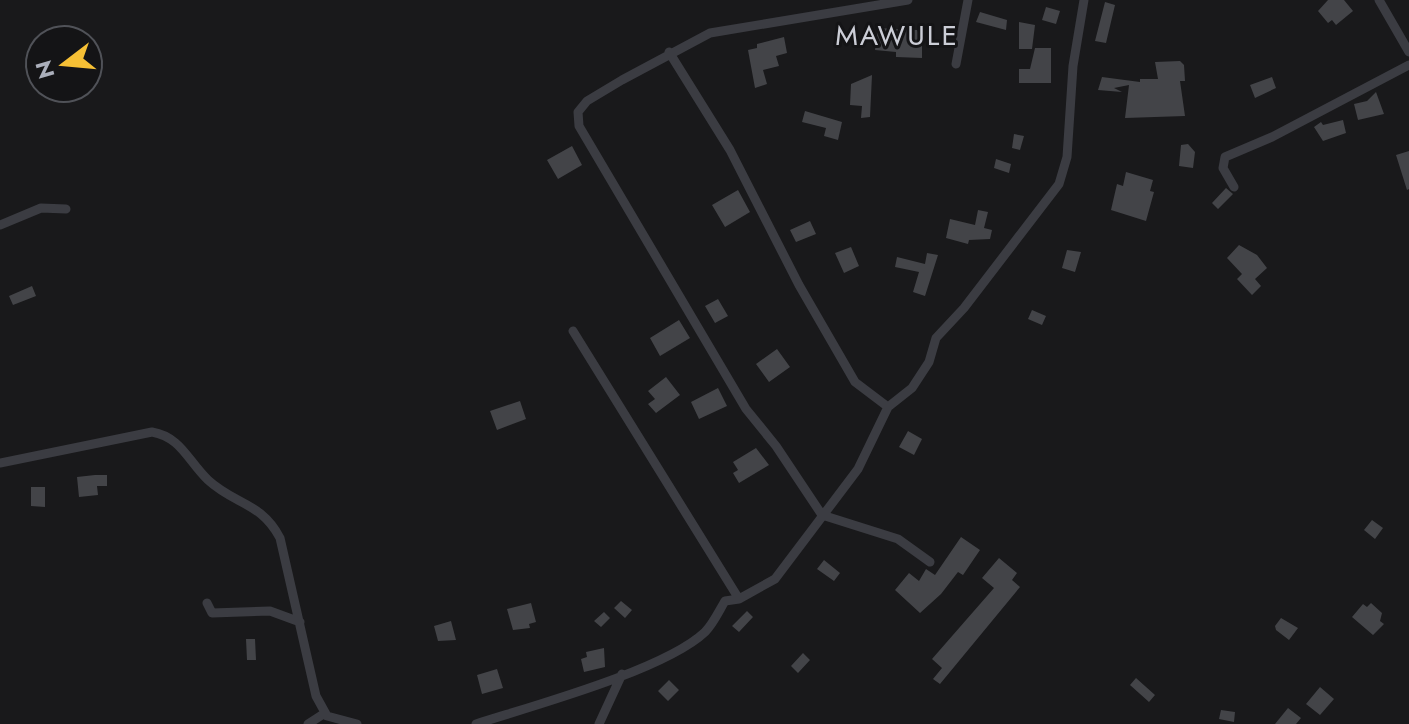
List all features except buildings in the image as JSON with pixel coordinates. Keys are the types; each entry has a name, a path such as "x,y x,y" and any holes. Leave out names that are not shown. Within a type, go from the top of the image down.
{"street":[{"path":"908,0 710,33 669,52 587,101 578,112 579,126 746,409 776,446 822,515 898,539 930,562"},
{"path":"956,64 968,0"},
{"path":"476,724 622,674 683,647 706,631 725,601 739,599 775,579 858,469 888,407 912,388 929,362 936,338 964,308 1059,184 1067,157 1073,66 1084,0"},
{"path":"1379,0 1409,52"},
{"path":"669,52 730,150 799,285 855,382 888,407"},
{"path":"1234,187 1223,168 1225,157 1272,137 1409,65"},
{"path":"0,225 41,208 66,209"},
{"path":"573,331 739,599"},
{"path":"0,463 152,432 167,434 208,480 270,519 280,538 316,696 325,713 357,724"},
{"path":"207,603 212,613 232,609 270,611 300,622"},
{"path":"599,724 622,674"},
{"path":"308,724 325,713"}],"district":[{"name":"MAWULE","path":"897,35"}]}
